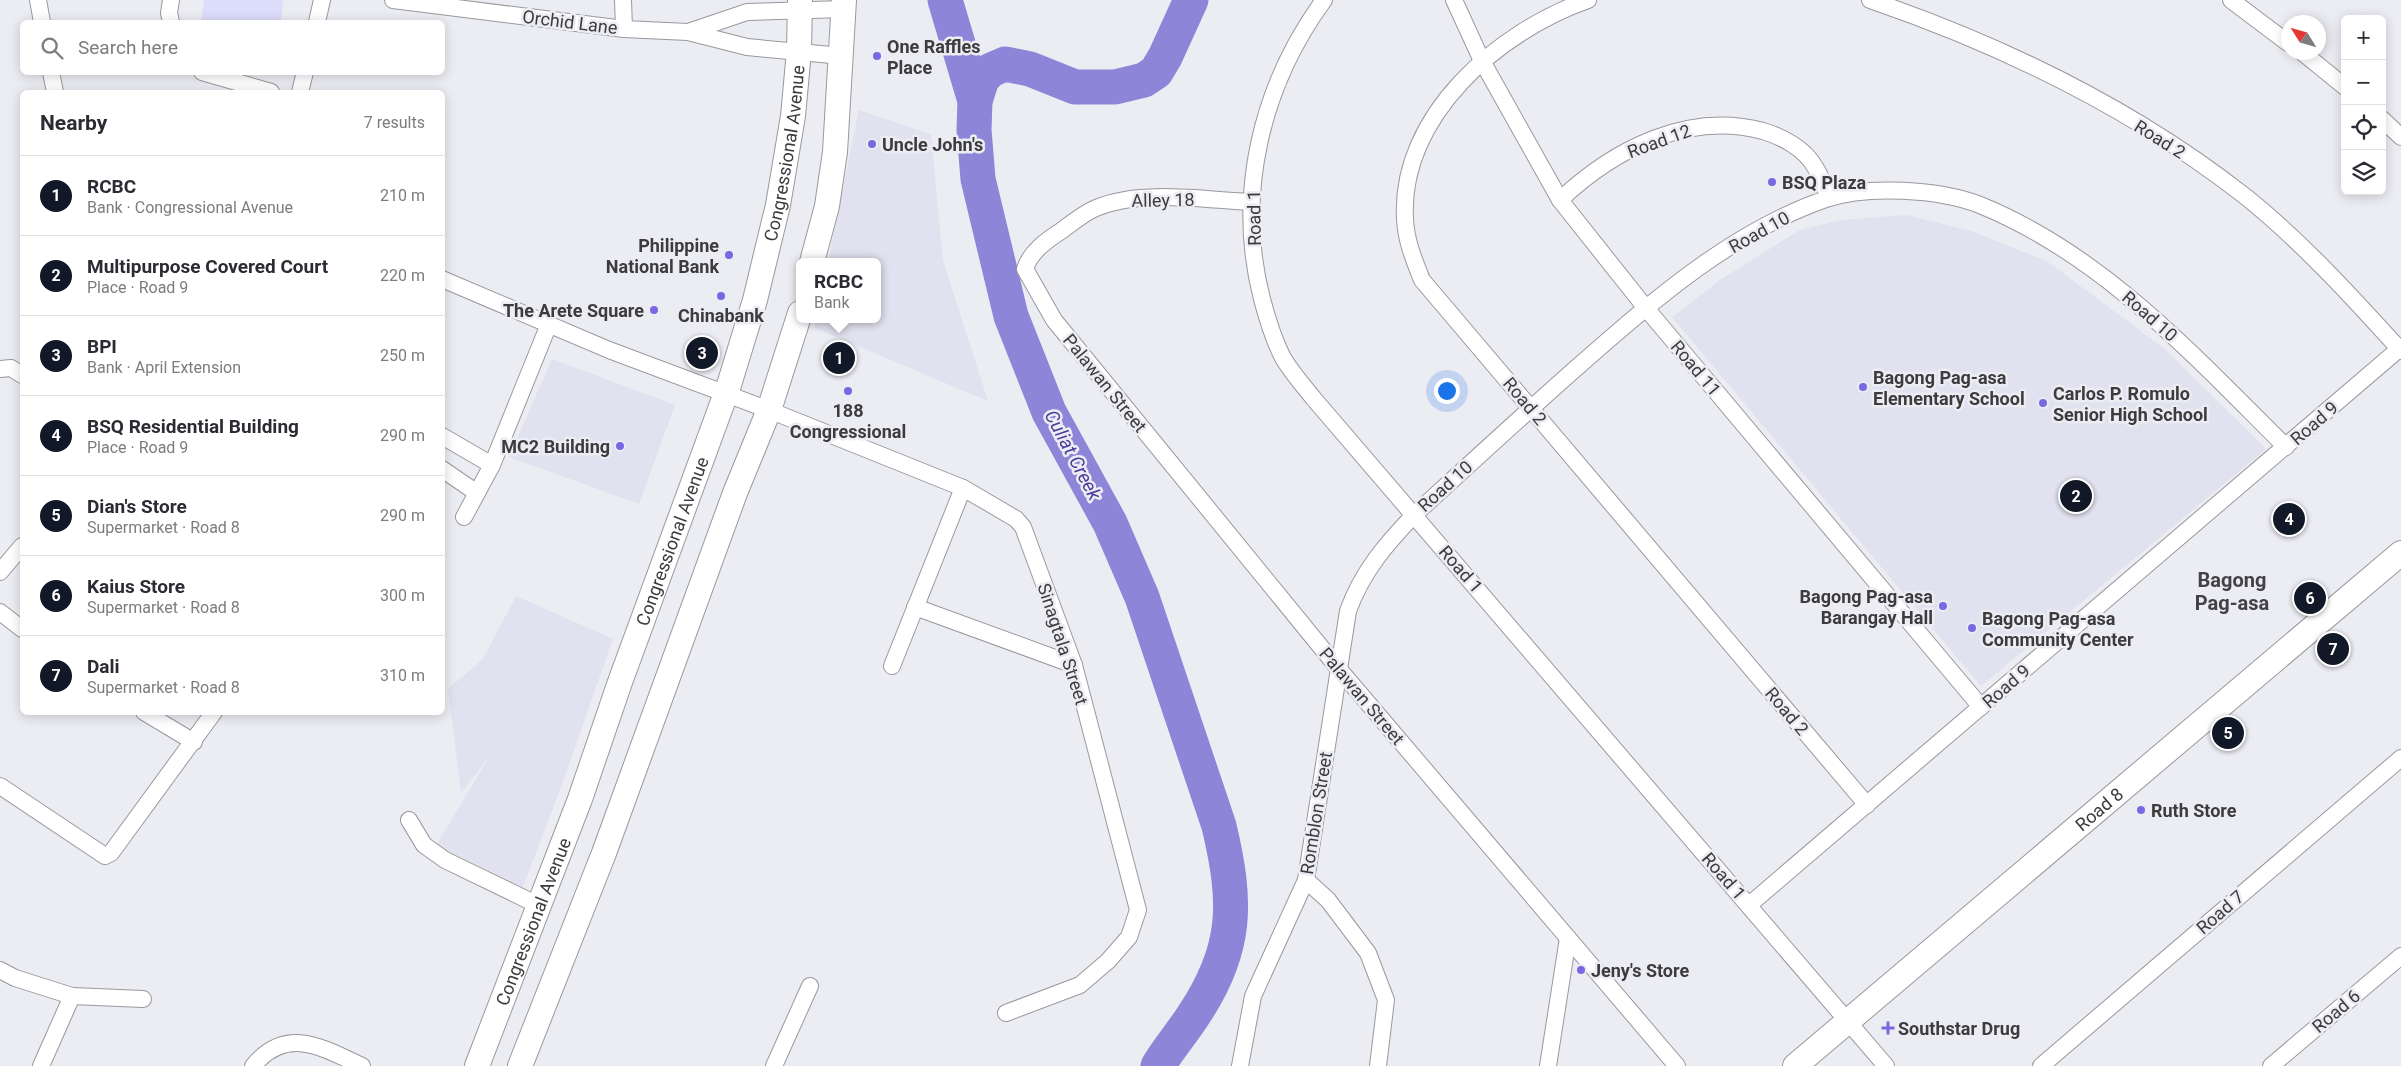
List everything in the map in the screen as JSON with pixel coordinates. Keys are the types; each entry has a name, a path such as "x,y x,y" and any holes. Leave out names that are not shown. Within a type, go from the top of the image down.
{"main road":[{"name":"Congressional Avenue","path":"477,1066 540,906 725,394 755,300 776,215 793,116 799,51 800,5"},
{"path":"813,258 827,206 835,152 844,5"},
{"path":"520,1066 604,853 735,493 769,410 797,323"},
{"name":"Road 8","path":"1796,1066 2401,553"}],"street":[{"path":"38,0 42,20"},
{"path":"171,0 169,13 171,20"},
{"path":"317,20 322,0"},
{"name":"Orchid Lane","path":"393,0 624,29 688,32 747,47 842,56"},
{"path":"623,0 624,29"},
{"name":"Road 1","path":"1324,0 1299,37 1279,76 1255,159 1251,202 1252,242 1258,281 1268,319 1282,356 1314,399 1886,1066"},
{"name":"Road 11","path":"1454,0 1482,61 1560,200 1645,308 1981,707"},
{"name":"Road 2","path":"1588,0 1531,27 1482,61 1438,109 1411,164 1405,192 1405,219 1409,246 1422,280 1866,805"},
{"name":"Road 2","path":"1870,0 1912,14 2013,55 2090,96 2164,140 2237,191 2264,213 2307,254 2400,350"},
{"path":"2231,0 2281,38"},
{"name":"Orchid Lane","path":"688,32 747,12 800,5 844,5"},
{"path":"2312,60 2341,84"},
{"path":"52,75 55,90"},
{"path":"212,75 264,90"},
{"path":"300,90 304,75"},
{"path":"2386,123 2401,136"},
{"name":"Road 12","path":"1560,200 1577,184 1626,151 1680,130 1714,126 1754,129 1774,134 1788,141 1802,151 1815,166 1829,198"},
{"name":"Road 10","path":"1338,668 1348,611 1357,587 1374,559 1414,515 1531,408 1645,308 1728,248 1789,214 1829,198 1882,191 1929,193 1978,204 2024,227 2093,269 2138,304 2183,344 2286,447"},
{"name":"Alley 18","path":"1054,320 1025,269 1036,250 1053,236 1096,208 1150,197 1251,202"},
{"name":"Sinagtala Street","path":"445,280 549,324 963,488 1016,519 1022,527 1074,665 1138,910 1129,937 1108,961 1080,985 1006,1013"},
{"name":"Palawan Street","path":"1054,320 1338,668 1677,1066"},
{"path":"464,518 492,465 549,324"},
{"name":"Road 9","path":"1749,905 2400,350"},
{"path":"0,369 11,368 20,374"},
{"path":"445,438 492,465"},
{"path":"445,471 477,493"},
{"path":"892,666 963,488"},
{"path":"0,572 20,548"},
{"path":"914,607 1074,665"},
{"path":"0,612 20,627"},
{"name":"Romblon Street","path":"1240,1066 1253,996 1306,880 1338,668"},
{"path":"149,715 194,742"},
{"path":"0,786 105,856 111,853 212,715"},
{"name":"Road 7","path":"2041,1066 2401,758"},
{"path":"409,820 424,845 445,860 540,906"},
{"path":"1306,880 1328,900 1368,952 1386,1000 1378,1066"},
{"path":"1548,1066 1568,938"},
{"name":"Road 6","path":"2271,1066 2401,956"},
{"path":"0,970 15,978 72,996 143,998"},
{"path":"774,1066 810,986"},
{"path":"41,1066 72,996"},
{"path":"253,1066 258,1059 273,1050 293,1042 311,1043 362,1066"}],"shaded area":[{"path":"204,0 283,0 281,20 201,20"},
{"path":"859,110 931,134 943,261 988,401 815,328 816,323 881,323 881,258 829,258"},
{"path":"1907,215 1971,231 2048,262 2166,350 2266,449 1981,686 1672,317 1720,280 1800,230 1841,220"},
{"path":"552,359 675,405 639,504 509,457"},
{"path":"516,596 613,639 561,787 522,889 434,849 490,756 461,793 448,689 483,659"}],"waterway":[{"path":"945,0 975,101"},
{"name":"Culiat Creek","path":"1158,1066 1193,1016 1208,992 1219,969 1230,924 1231,902 1225,853 1219,826 1142,597 1110,523 1049,412 1011,316 978,179 974,130 975,101 982,79 991,70 1005,64 1030,69 1075,87 1115,87 1144,80 1156,72 1165,57 1191,0"}],"place":[{"name":"One Raffles Place","path":"877,56"},
{"name":"Uncle John's","path":"872,144"},
{"name":"BSQ Plaza","path":"1772,182"},
{"name":"Philippine National Bank","path":"729,255"},
{"name":"Chinabank","path":"721,296"},
{"name":"The Arete Square","path":"654,310"},
{"name":"BPI","path":"702,353"},
{"name":"RCBC","path":"839,358"},
{"name":"Bagong Pag-asa Elementary School","path":"1863,387"},
{"name":"188 Congressional","path":"848,391"},
{"name":"Carlos P. Romulo Senior High School","path":"2043,403"},
{"name":"MC2 Building","path":"620,446"},
{"name":"Multipurpose Covered Court","path":"2076,496"},
{"name":"BSQ Residential Building","path":"2289,519"},
{"name":"Kaius Store","path":"2310,598"},
{"name":"Bagong Pag-asa Barangay Hall","path":"1943,606"},
{"name":"Bagong Pag-asa Community Center","path":"1972,628"},
{"name":"Dali","path":"2333,649"},
{"name":"Dian's Store","path":"2228,733"},
{"name":"Ruth Store","path":"2141,810"},
{"name":"Jeny's Store","path":"1581,970"},
{"name":"Southstar Drug","path":"1888,1028"}],"district":[{"name":"Bagong Pag-asa","path":"2232,592"}]}
